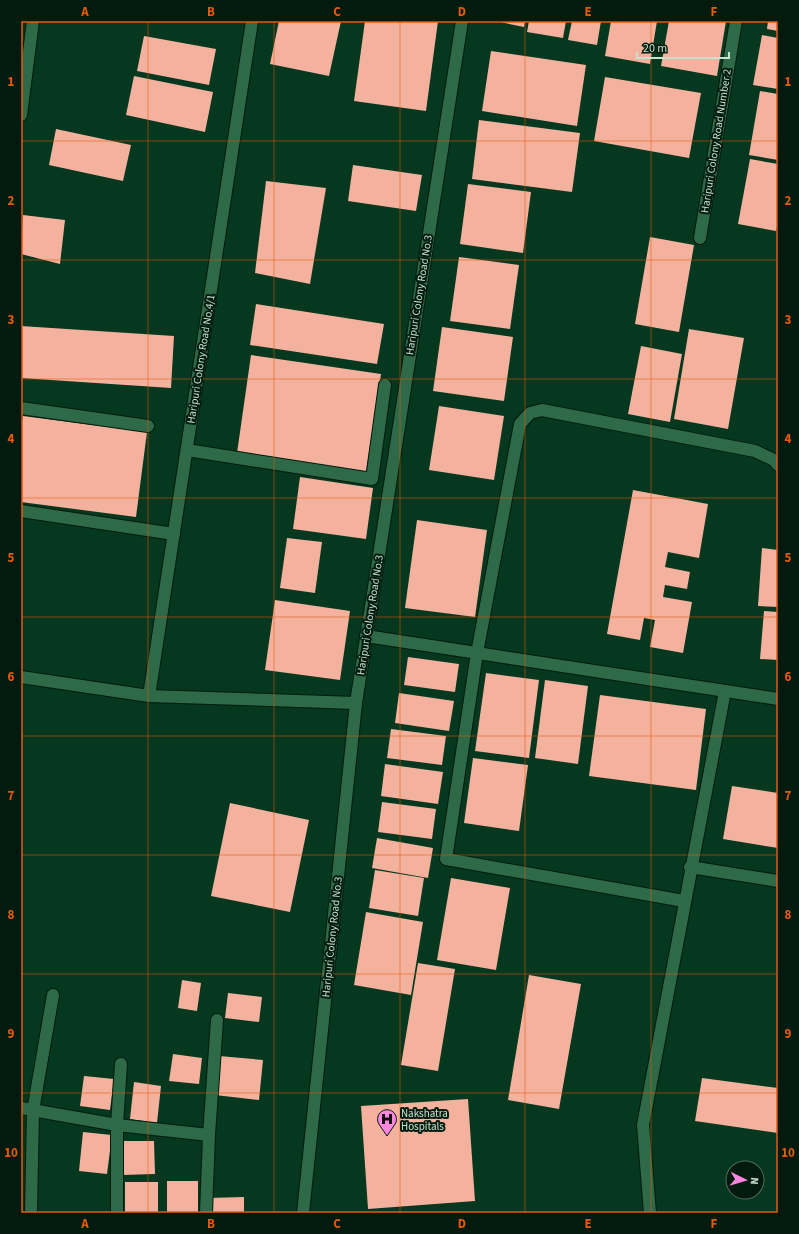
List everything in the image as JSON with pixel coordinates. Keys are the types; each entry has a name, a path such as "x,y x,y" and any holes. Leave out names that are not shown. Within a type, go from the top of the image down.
{"street":[{"path":"21,114 34,21"},
{"name":"Haripuri Colony Road No.4/1","path":"149,696 252,21"},
{"name":"Haripuri Colony Road No.3","path":"303,1213 356,702 462,21"},
{"name":"Haripuri Colony Road Number 2","path":"700,238 736,21"},
{"path":"372,479 385,385"},
{"path":"21,408 148,426"},
{"path":"684,901 446,859 477,653 520,424 530,413 542,410 755,451 774,460 778,465"},
{"path":"187,450 390,481"},
{"path":"21,511 174,534"},
{"path":"366,636 778,700"},
{"path":"21,677 149,696 356,702"},
{"path":"650,1213 643,1125 690,867 725,691"},
{"path":"690,867 778,881"},
{"path":"31,1213 33,1111 53,995"},
{"path":"206,1213 209,1134 217,1020"},
{"path":"117,1213 117,1124 121,1064"},
{"path":"21,1108 117,1124 209,1134"}],"building":[{"path":"279,21 341,21 329,76 270,64"},
{"path":"365,21 438,21 426,111 354,101"},
{"path":"495,21 525,21 524,27"},
{"path":"529,21 566,21 563,38 527,32"},
{"path":"572,21 601,21 597,45 568,40"},
{"path":"611,21 657,21 650,64 605,56"},
{"path":"669,21 726,21 717,76 661,66"},
{"path":"768,21 778,21 778,31 767,29"},
{"path":"762,35 778,38 778,89 753,85"},
{"path":"144,36 216,49 209,85 137,71"},
{"path":"491,51 586,65 577,126 482,111"},
{"path":"134,76 213,92 205,132 126,115"},
{"path":"605,77 701,93 689,158 594,141"},
{"path":"760,91 778,94 778,160 749,155"},
{"path":"479,120 580,133 572,192 472,179"},
{"path":"56,129 131,145 123,181 49,165"},
{"path":"750,159 778,164 778,221 776,231 738,224"},
{"path":"353,165 422,175 416,211 348,201"},
{"path":"266,181 326,188 310,284 255,273"},
{"path":"468,184 531,192 523,253 460,244"},
{"path":"23,215 65,220 60,264 21,254"},
{"path":"650,237 694,245 679,332 635,324"},
{"path":"459,257 519,265 510,329 450,321"},
{"path":"256,304 384,324 377,364 250,345"},
{"path":"21,326 174,336 171,388 21,378"},
{"path":"442,327 513,337 504,401 433,391"},
{"path":"689,329 744,338 728,429 674,419"},
{"path":"641,346 682,354 670,422 628,414"},
{"path":"251,355 381,374 366,472 237,453"},
{"path":"439,406 504,416 494,480 429,470"},
{"path":"23,416 147,432 136,517 21,502 21,430"},
{"path":"300,477 373,488 366,539 293,529"},
{"path":"633,490 708,504 699,558 668,552 665,567 690,572 687,589 665,585 663,597 692,602 683,653 650,647 655,620 644,618 640,640 607,634"},
{"path":"417,520 487,530 475,617 405,608"},
{"path":"287,538 322,542 315,593 280,588"},
{"path":"762,548 778,550 778,607 758,606"},
{"path":"275,600 350,611 340,680 265,670"},
{"path":"764,611 778,612 778,660 760,659"},
{"path":"408,657 459,664 455,692 404,685"},
{"path":"486,673 539,680 529,758 475,751"},
{"path":"545,680 588,686 578,764 535,758"},
{"path":"399,693 454,701 449,731 395,723"},
{"path":"600,695 706,709 696,790 589,776"},
{"path":"391,729 446,736 442,765 387,758"},
{"path":"473,758 528,765 519,831 464,823"},
{"path":"385,764 443,772 438,804 381,796"},
{"path":"732,786 778,793 778,848 723,839"},
{"path":"382,802 436,809 432,839 378,832"},
{"path":"230,803 309,820 290,912 211,896"},
{"path":"377,838 433,848 428,878 372,868"},
{"path":"375,870 424,878 418,916 369,908"},
{"path":"451,878 510,888 496,970 437,960"},
{"path":"366,912 423,922 411,995 354,985"},
{"path":"418,963 455,969 438,1071 401,1065"},
{"path":"529,975 581,984 559,1109 508,1100"},
{"path":"182,980 201,983 197,1011 178,1008"},
{"path":"228,993 262,997 259,1022 225,1018"},
{"path":"173,1054 202,1058 199,1084 169,1081"},
{"path":"219,1056 263,1060 259,1100 215,1095"},
{"path":"84,1076 114,1079 110,1110 80,1106"},
{"path":"702,1078 778,1088 778,1133 695,1121"},
{"path":"134,1082 161,1086 157,1123 130,1119"},
{"path":"468,1099 475,1201 368,1209 361,1106"},
{"path":"83,1132 112,1135 107,1174 79,1171"},
{"path":"122,1141 154,1141 155,1174 122,1175"},
{"path":"167,1181 198,1181 198,1213 167,1213"},
{"path":"125,1182 158,1182 158,1213 125,1213"},
{"path":"244,1197 244,1213 209,1213 208,1198"}],"place":[{"name":"Nakshatra Hospitals","path":"387,1136"}]}
